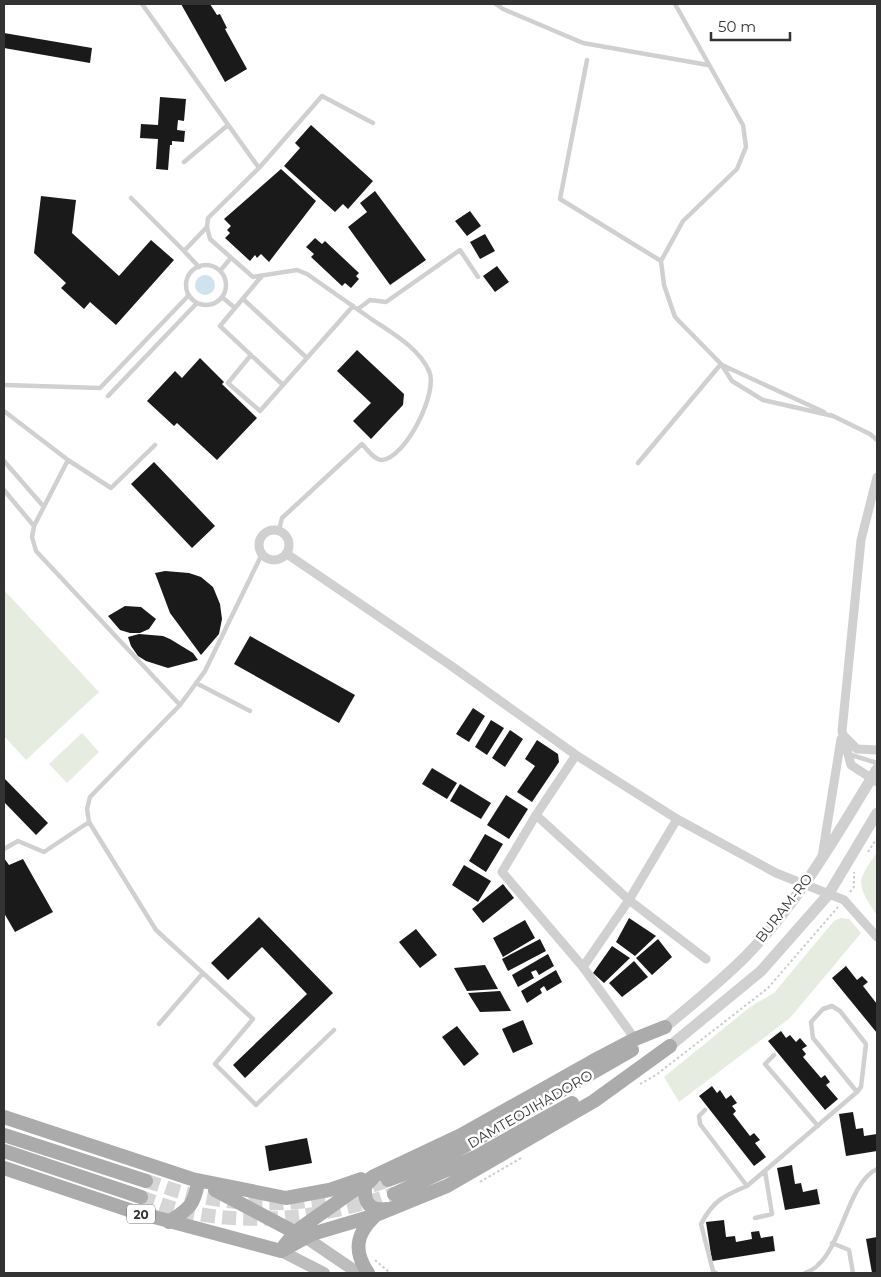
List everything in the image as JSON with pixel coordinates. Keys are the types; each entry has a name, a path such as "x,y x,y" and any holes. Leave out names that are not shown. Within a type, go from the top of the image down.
{"main road":[{"path":"324,1273 281,1251 357,1187 388,1175 634,1039 665,1027"},
{"name":"DAMTEOJIHADORO","path":"388,1175 421,1168 465,1146 629,1052 665,1027"},
{"path":"388,1175 373,1178 365,1186 364,1199 370,1207 376,1210 394,1201 448,1186 594,1101 670,1046"},
{"path":"4,1118 195,1181 222,1192 300,1234 358,1273"},
{"path":"4,1135 146,1180"},
{"name":"20","path":"4,1151 141,1198"},
{"name":"20","path":"4,1168 71,1192 169,1222 281,1251"},
{"path":"195,1181 286,1198 329,1190 388,1175"},
{"path":"169,1222 188,1210 195,1199 195,1181"},
{"path":"368,1273 364,1267 358,1241 362,1229 394,1201"},
{"path":"300,1234 376,1215"}],"street":[{"path":"822,857 842,731 861,540 877,477"},
{"path":"269,530 278,530 289,540 287,554 274,560 262,554 258,545 261,536 269,530"},
{"path":"287,554 450,664 576,755 676,819 776,873 844,900 877,937"},
{"path":"842,731 847,742 857,749 877,750"},
{"path":"842,731 851,765 875,776"},
{"path":"576,755 536,815 502,872 583,967 634,1039"},
{"name":"BURAM-RO","path":"665,1027 746,956 804,885 875,776"},
{"name":"BURAM-RO","path":"670,1046 761,971 828,894 877,812"},
{"path":"536,815 629,900 706,959"},
{"path":"583,967 629,900 676,819"}],"lane":[{"path":"142,4 259,168"},
{"path":"496,4 503,9 583,44 708,65"},
{"path":"675,4 743,125 746,147 737,169 683,221 661,261 664,285 675,317 721,364 732,381 763,400 833,416"},
{"path":"587,60 560,199 661,261"},
{"path":"278,530 282,518 362,444 375,457 381,460 389,458 410,437 420,421 432,381 430,372 425,363 402,340 307,274 291,271 253,277 210,239 207,227 208,218 259,168 322,96 373,123"},
{"path":"184,162 228,126"},
{"path":"131,198 199,267"},
{"path":"184,251 207,227"},
{"path":"251,355 228,383 260,411 355,308 370,300 386,302 460,250 478,277"},
{"path":"220,271 230,258"},
{"path":"210,266 220,271 225,281 222,297 208,305 197,302 189,295 187,278 199,267 210,266"},
{"path":"261,277 220,326 283,385"},
{"path":"4,385 100,388 189,295"},
{"path":"222,297 235,308"},
{"path":"243,299 307,358"},
{"path":"108,396 197,302"},
{"path":"721,364 870,434 877,440"},
{"path":"638,463 721,364"},
{"path":"4,410 68,460 110,488 155,445"},
{"path":"68,460 34,526 32,537 36,551 180,704"},
{"path":"4,461 44,507"},
{"path":"4,490 34,526"},
{"path":"262,554 204,671 196,683 180,704 90,797 87,809 89,822 156,930 253,1019 215,1064 256,1105 334,1030"},
{"path":"196,683 250,711"},
{"path":"847,754 877,763"},
{"path":"4,849 18,841 44,852 89,822"},
{"path":"159,1024 202,972"},
{"path":"716,1273 713,1271 701,1224 710,1207 726,1194 747,1186 765,1172 857,1092 861,1087 866,1044 840,1011 832,1006 823,1009 812,1022 813,1038 857,1092"},
{"path":"774,1055 765,1064 818,1126"},
{"path":"705,1110 699,1116 700,1124 747,1186"},
{"path":"805,1273 818,1265 832,1243 856,1195 871,1172 877,1169"},
{"path":"755,1218 772,1214 765,1172"},
{"path":"832,1243 849,1250 853,1273"}],"path":[{"path":"863,858 877,838"},
{"path":"854,886 854,872 859,865"}],"shaded area":[{"path":"4,590 99,692 26,760 4,736"},
{"path":"82,733 99,752 67,783 49,764"},
{"path":"877,852 876,914 864,895 861,882 865,870"},
{"path":"841,918 849,919 861,933 790,1018 679,1102 664,1077 750,1007 774,993 834,921"}],"water":[{"path":"205,275 212,278 215,285 212,292 205,295 198,292 195,285 198,278"}],"building":[{"path":"181,4 210,4 217,15 220,14 227,28 225,29 247,69 225,82"},
{"path":"4,33 92,48 90,63 4,48"},
{"path":"160,97 186,99 184,121 178,120 177,130 185,131 184,142 172,141 168,170 156,169 158,139 140,138 141,124 158,125"},
{"path":"311,125 373,181 348,209 343,204 335,212 284,166 300,148 295,143"},
{"path":"281,169 316,201 269,262 261,254 257,258 255,255 250,261 225,238 230,233 227,230 231,226 224,219"},
{"path":"375,191 426,260 390,285 348,227 367,212 360,203"},
{"path":"41,196 76,200 72,233 119,276 151,240 174,260 116,325 90,302 84,309 61,288 66,283 34,253"},
{"path":"470,211 481,226 467,236 455,221"},
{"path":"485,234 495,251 480,259 470,242"},
{"path":"315,238 322,244 325,241 359,273 356,276 359,279 351,288 345,283 342,286 311,257 314,254 306,247"},
{"path":"497,266 509,282 495,292 483,276"},
{"path":"357,350 404,394 403,405 371,439 353,421 371,403 337,371"},
{"path":"200,358 224,382 222,384 257,418 217,460 177,423 174,426 147,401 175,371 182,378"},
{"path":"154,462 215,526 192,548 131,484"},
{"path":"165,571 189,573 201,577 213,587 220,604 222,619 219,634 201,655 170,613 155,573"},
{"path":"125,606 141,607 156,619 149,629 140,633 120,630 108,616"},
{"path":"139,634 163,636 170,639 193,653 198,660 168,668 146,661 138,656 131,646 128,637"},
{"path":"250,636 355,695 339,723 234,664"},
{"path":"473,708 485,716 469,742 456,734"},
{"path":"491,720 504,728 487,755 475,747"},
{"path":"510,730 523,739 505,767 492,758"},
{"path":"537,740 558,754 559,762 532,802 517,792 535,766 525,759"},
{"path":"432,768 457,783 447,799 422,784"},
{"path":"4,778 48,823 36,835 4,802"},
{"path":"460,784 491,803 481,819 450,801"},
{"path":"506,795 528,809 509,839 487,825"},
{"path":"485,834 503,844 486,872 469,861"},
{"path":"4,858 9,865 23,859 53,912 15,932 4,913"},
{"path":"464,865 491,881 478,902 452,885"},
{"path":"503,884 514,898 483,923 472,909"},
{"path":"259,917 333,993 245,1078 233,1065 307,994 262,947 228,980 211,963"},
{"path":"629,918 656,936 635,956 616,942"},
{"path":"525,920 535,938 503,957 493,938"},
{"path":"416,929 437,955 420,968 399,942"},
{"path":"540,939 546,951 508,971 502,959"},
{"path":"658,939 672,957 652,975 636,958"},
{"path":"612,946 630,958 604,983 593,973"},
{"path":"548,954 554,966 539,975 536,970 531,972 534,978 518,987 512,975"},
{"path":"634,961 648,977 622,997 609,983"},
{"path":"485,965 498,989 467,991 454,968"},
{"path":"846,966 857,980 862,976 868,982 863,986 877,1004 877,1033 832,978"},
{"path":"556,970 562,982 547,991 544,986 540,989 542,993 527,1003 521,991"},
{"path":"500,991 511,1011 480,1012 468,993"},
{"path":"523,1020 533,1044 513,1053 502,1029"},
{"path":"457,1026 479,1054 464,1066 442,1037"},
{"path":"781,1031 786,1038 790,1035 796,1042 800,1038 807,1046 802,1049 806,1054 803,1057 821,1078 825,1075 830,1082 826,1085 838,1099 825,1110 768,1041"},
{"path":"712,1086 717,1093 720,1090 726,1099 731,1095 737,1103 732,1106 736,1111 733,1114 750,1136 754,1133 760,1140 755,1143 766,1157 754,1166 699,1096"},
{"path":"853,1112 856,1129 863,1128 864,1136 877,1134 877,1151 846,1156 839,1114"},
{"path":"307,1138 312,1163 269,1171 265,1146"},
{"path":"792,1165 795,1184 801,1183 803,1192 817,1189 820,1204 785,1210 777,1168"},
{"path":"724,1220 726,1237 735,1236 736,1242 752,1239 751,1232 759,1231 761,1238 773,1236 775,1251 712,1261 706,1222"},
{"path":"877,1237 877,1273 872,1273 866,1239"}],"tunnel":[{"path":"146,1181 197,1196 246,1203 270,1203 294,1202 341,1195 388,1180"},
{"path":"141,1197 193,1213 218,1217 269,1219 320,1213 369,1202 394,1194"}]}
